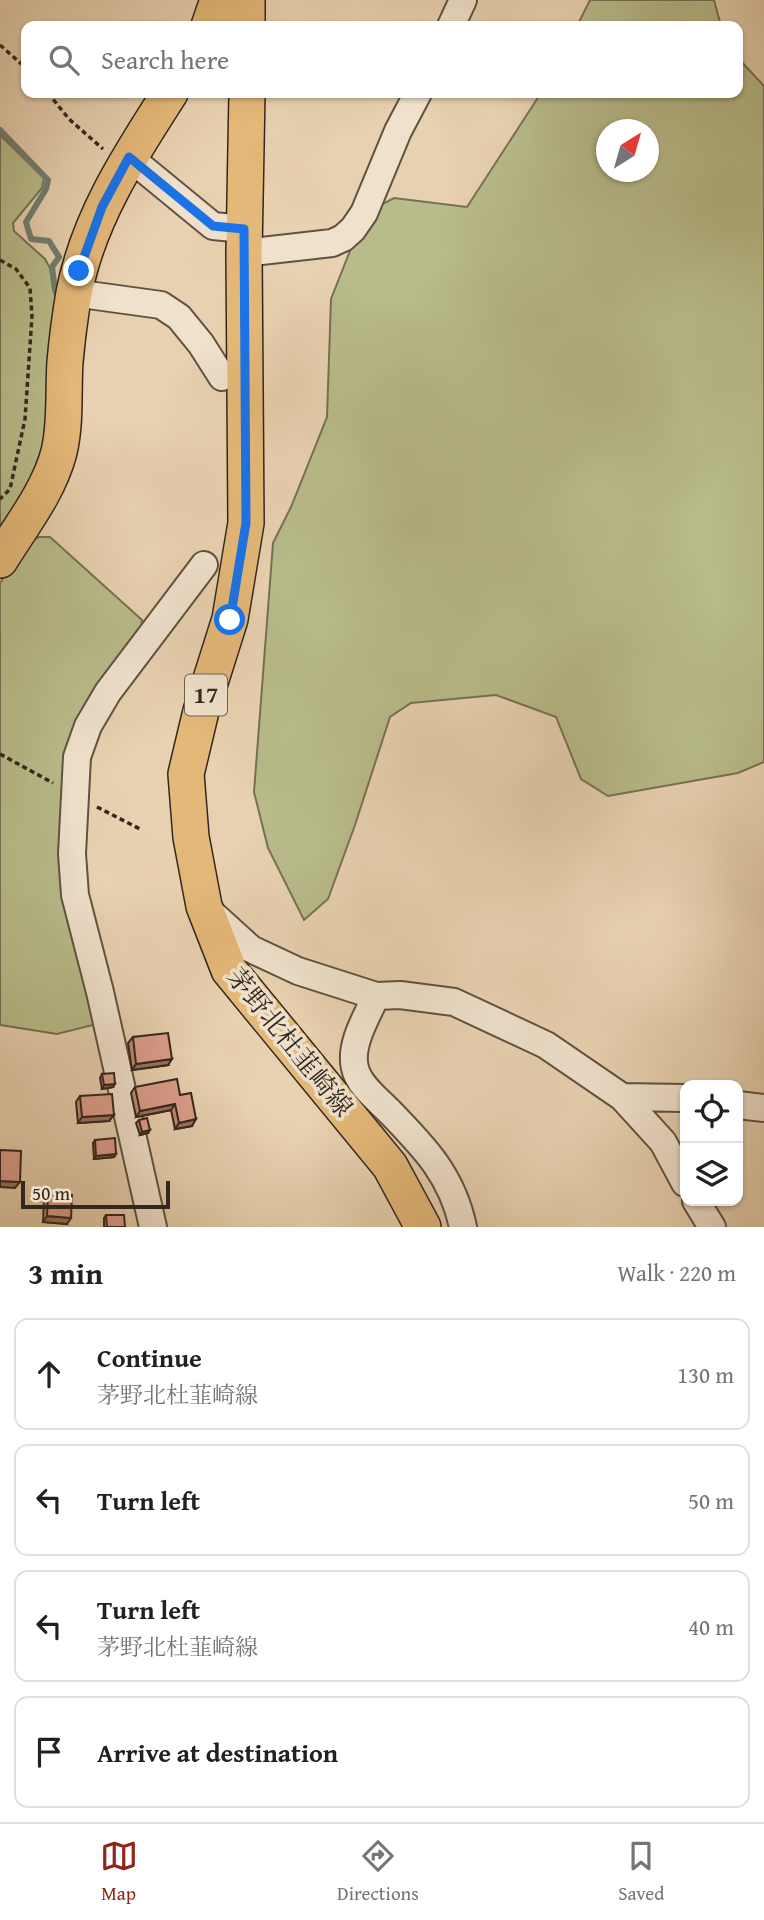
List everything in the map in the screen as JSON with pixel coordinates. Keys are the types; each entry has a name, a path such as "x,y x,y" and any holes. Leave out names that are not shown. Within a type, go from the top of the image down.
{"main road":[{"path":"211,21 218,0"},
{"path":"247,0 247,21"},
{"path":"0,560 44,489 59,452 63,428 65,362 74,293 102,207 125,162 167,98"},
{"name":"茅野北杜韮崎線","path":"247,98 244,241 246,523 230,620 201,710 186,774 191,837 204,906 229,970 390,1166 423,1227"}],"street":[{"path":"453,21 463,0"},
{"path":"125,162 213,226 244,241 332,243 353,229 364,213 398,131 415,98"},
{"path":"74,293 161,304 179,317 201,344 222,377"},
{"path":"153,1227 100,992 75,895 72,854 77,757 88,726 107,692 204,565"},
{"path":"204,906 251,949 298,971 376,996 400,995 454,1002 546,1045 622,1097 663,1142 680,1174"},
{"path":"376,996 356,1045 355,1070 368,1090 419,1143 435,1164 452,1189 463,1227"},
{"path":"622,1097 680,1098"},
{"path":"743,1106 764,1108"},
{"path":"699,1206 712,1227"}],"path":[{"path":"0,46 21,64"},
{"path":"52,98 69,119 125,162"},
{"path":"0,260 16,269 30,288 32,316 25,419 10,489 0,499"},
{"path":"0,754 142,830"}],"green space":[{"path":"590,0 714,0 720,21 580,21"},
{"path":"743,63 764,86 764,762 738,773 608,796 581,779 556,717 496,695 411,703 390,717 328,899 304,920 268,848 254,792 273,543 291,507 327,417 331,299 365,213 394,198 467,207 538,98 743,98"},
{"path":"0,135 44,178 42,188 13,223 14,231 45,259 50,268 57,307 50,439 0,539"},
{"path":"39,537 50,537 142,620 140,639 69,762 99,1011 93,1025 57,1034 0,1025 0,583 28,542"}],"building":[{"path":"168,1033 172,1059 136,1064 133,1037"},
{"path":"114,1073 115,1084 104,1085 102,1074"},
{"path":"177,1079 180,1095 191,1093 196,1119 179,1123 175,1104 140,1111 135,1087"},
{"path":"112,1094 114,1115 82,1117 80,1096"},
{"path":"147,1118 150,1130 142,1132 139,1120"},
{"path":"115,1138 116,1154 96,1156 95,1140"},
{"path":"0,1150 21,1151 20,1182 0,1181"},
{"path":"48,1193 72,1195 71,1218 47,1216"},
{"path":"106,1215 124,1215 125,1227 107,1227"}],"waterway":[{"path":"0,130 48,180 46,189 26,222 31,239 49,241 59,257 52,267 55,290 59,298"}],"route":[{"path":"79,271 102,207 129,157 213,226 244,229 246,523 230,620"}]}
